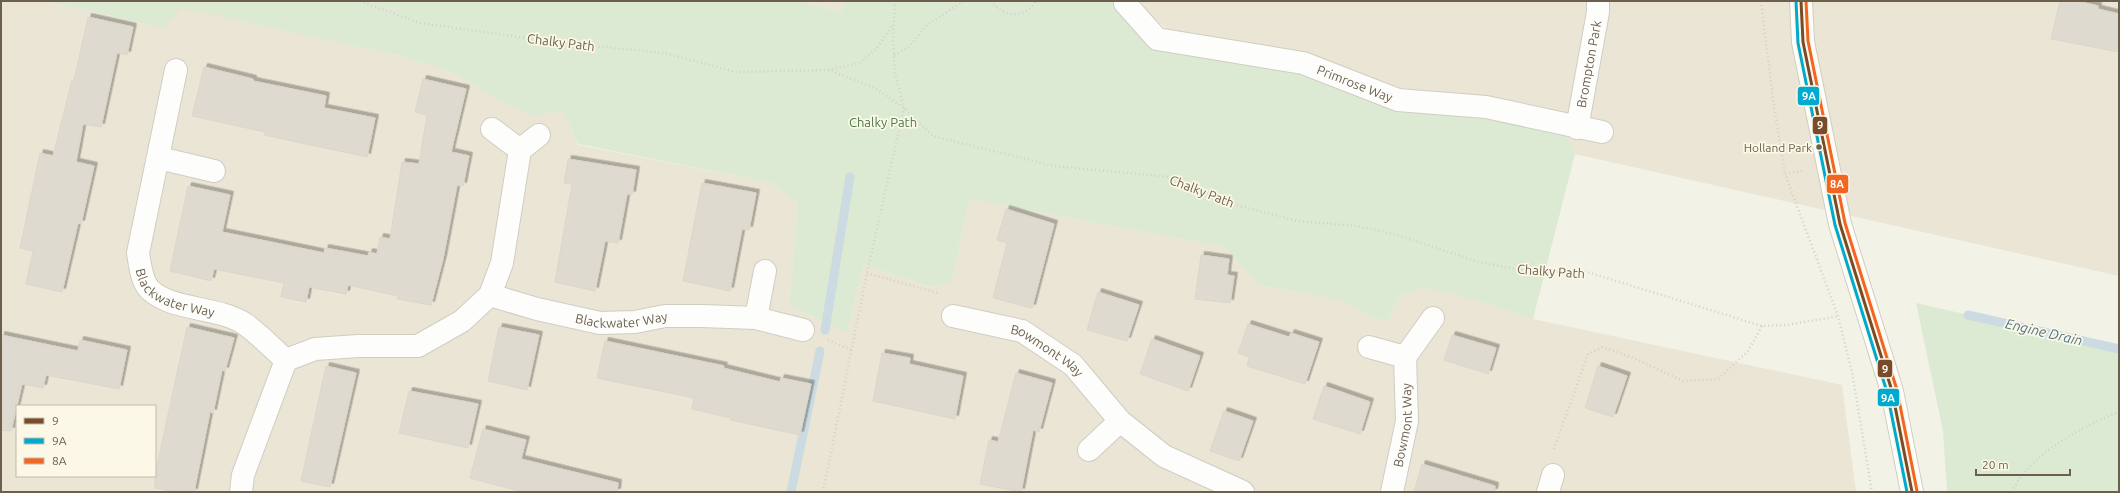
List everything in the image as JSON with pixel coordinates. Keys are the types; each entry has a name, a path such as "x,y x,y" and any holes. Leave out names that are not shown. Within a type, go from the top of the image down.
{"street":[{"name":"Primrose Way","path":"1126,1 1157,38 1303,63 1398,100 1486,107 1577,128 1602,132"},
{"name":"Brompton Park","path":"1577,128 1598,12 1598,1"},
{"path":"1801,1 1803,42 1840,224 1892,391 1912,492"},
{"name":"Blackwater Way","path":"176,70 159,158 138,253 142,274 149,290 168,301 216,312 244,324 286,360"},
{"path":"492,129 520,150"},
{"path":"241,492 243,475 286,360 315,349 418,346 462,321 490,295 502,263 520,150 539,135"},
{"path":"159,158 214,171"},
{"path":"756,318 765,271"},
{"name":"Blackwater Way","path":"490,295 537,309 600,323 635,322 665,316 756,318 803,330"},
{"name":"Bowmont Way","path":"953,316 1022,331 1074,365 1120,421 1164,456 1242,492"},
{"path":"1369,347 1405,357 1433,318"},
{"name":"Bowmont Way","path":"1392,492 1407,421 1405,357"},
{"path":"1089,450 1120,421"}],"path":[{"name":"Chalky Path","path":"360,1 420,23 562,43 664,53 736,72 828,70 875,88 904,108 934,136 985,150 1054,166 1170,177 1240,206 1298,221 1356,226 1398,235 1479,262 1531,272 1584,271 1762,326 1786,325 1867,311"},
{"path":"824,492 867,273 904,108 895,73 895,1"},
{"path":"894,55 909,47 927,25 964,1"},
{"path":"991,1 998,9 1006,13 1016,14 1025,12 1036,1"},
{"path":"1761,1 1774,106 1785,174 1838,316 1852,372 1872,492"},
{"path":"828,70 859,62 876,49 894,24"},
{"path":"1785,174 1828,166"},
{"path":"867,273 942,294 953,316"},
{"path":"1550,483 1554,448 1588,354 1602,347 1631,357 1683,381 1718,379 1748,351 1762,326"},
{"path":"2012,492 2032,466 2054,447 2080,429 2119,412"}],"shaded area":[{"path":"1,1 45,1 164,28 182,7 405,57 456,74 501,102 532,115 562,111 578,145 772,183 798,201 789,305 847,333 864,265 931,287 951,282 970,199 1224,247 1259,285 1341,300 1373,318 1388,321 1399,296 1425,288 1454,294 1533,319 1842,385 1856,492 1,492"},
{"path":"800,1 846,1 842,12"},
{"path":"1135,1 2119,1 2119,276 1575,154 1568,136 1573,118 1489,96 1401,88 1309,55 1170,32"}],"green space":[{"name":"Chalky Path","path":"45,1 800,1 841,12 846,1 1119,1 1155,44 1300,72 1393,110 1487,119 1568,136 1575,154 1533,319 1454,294 1425,288 1399,296 1388,321 1373,318 1341,300 1259,285 1224,247 970,199 951,282 931,287 864,265 847,333 789,305 798,202 772,183 578,144 562,111 532,116 501,102 456,74 405,57 182,8 164,28"},
{"path":"1916,303 2119,349 2119,492 1947,492 1943,431"}],"building":[{"path":"2060,1 2077,1 2098,6 2098,9 2119,14 2119,52 2051,39"},
{"path":"88,17 133,27 127,55 117,53 101,127 83,124 76,162 94,166 81,224 78,223 62,292 26,284 33,251 20,248 40,153 53,156 72,80 74,81"},
{"path":"204,67 253,79 253,81 326,96 324,108 375,118 367,157 264,135 265,132 192,116"},
{"path":"423,79 466,89 451,152 469,156 463,186 457,185 443,259 431,305 397,299 398,296 348,285 346,294 309,287 306,302 281,297 284,283 214,269 211,281 170,271 188,186 230,195 222,232 324,253 325,248 368,256 369,252 377,254 380,237 390,239 402,162 419,164 427,115 415,112"},
{"path":"568,159 636,170 632,195 627,194 618,243 605,241 595,291 555,282 572,184 564,183"},
{"path":"702,183 756,193 749,230 742,229 730,291 683,281"},
{"path":"1006,209 1054,224 1032,308 993,298 1007,243 997,240"},
{"path":"1201,255 1229,259 1227,275 1234,276 1230,303 1195,299"},
{"path":"1098,292 1139,305 1127,341 1087,330"},
{"path":"1248,324 1289,337 1291,333 1319,342 1305,384 1247,366 1249,357 1238,353"},
{"path":"187,327 234,338 225,371 222,370 213,413 210,412 194,492 176,492 155,488 156,470"},
{"path":"499,327 539,335 527,390 488,381"},
{"path":"1,335 78,351 80,340 127,350 119,389 46,375 43,388 22,384 11,431 1,430"},
{"path":"1452,335 1496,348 1488,374 1444,360"},
{"path":"1152,339 1200,356 1188,391 1140,374"},
{"path":"605,341 724,366 723,368 780,382 781,378 811,384 800,435 731,420 731,418 692,409 694,398 597,378"},
{"path":"882,353 910,358 909,364 963,376 955,419 873,401"},
{"path":"326,366 356,373 330,487 301,481"},
{"path":"1598,366 1627,376 1613,417 1585,408"},
{"path":"1016,373 1052,383 1039,432 1033,430 1021,492 980,484 989,440 998,442"},
{"path":"1324,386 1370,402 1360,434 1313,419"},
{"path":"409,391 478,404 468,448 399,433"},
{"path":"1224,411 1253,421 1239,461 1210,451"},
{"path":"483,429 526,440 521,459 618,483 617,492 523,492 470,478"},
{"path":"1422,464 1495,486 1494,492 1414,492"}],"waterway":[{"path":"825,330 850,177"},
{"name":"Engine Drain","path":"1968,315 2119,349"},
{"path":"791,492 820,351"}],"transit line":[{"name":"9A","path":"1796,1 1798,43 1835,225 1887,392 1907,492"},
{"name":"9","path":"1801,1 1803,42 1840,224 1892,391 1912,492"},
{"name":"8A","path":"1806,1 1808,41 1845,223 1897,390 1917,491"}],"place":[{"name":"Holland Park","path":"1819,147"}]}
